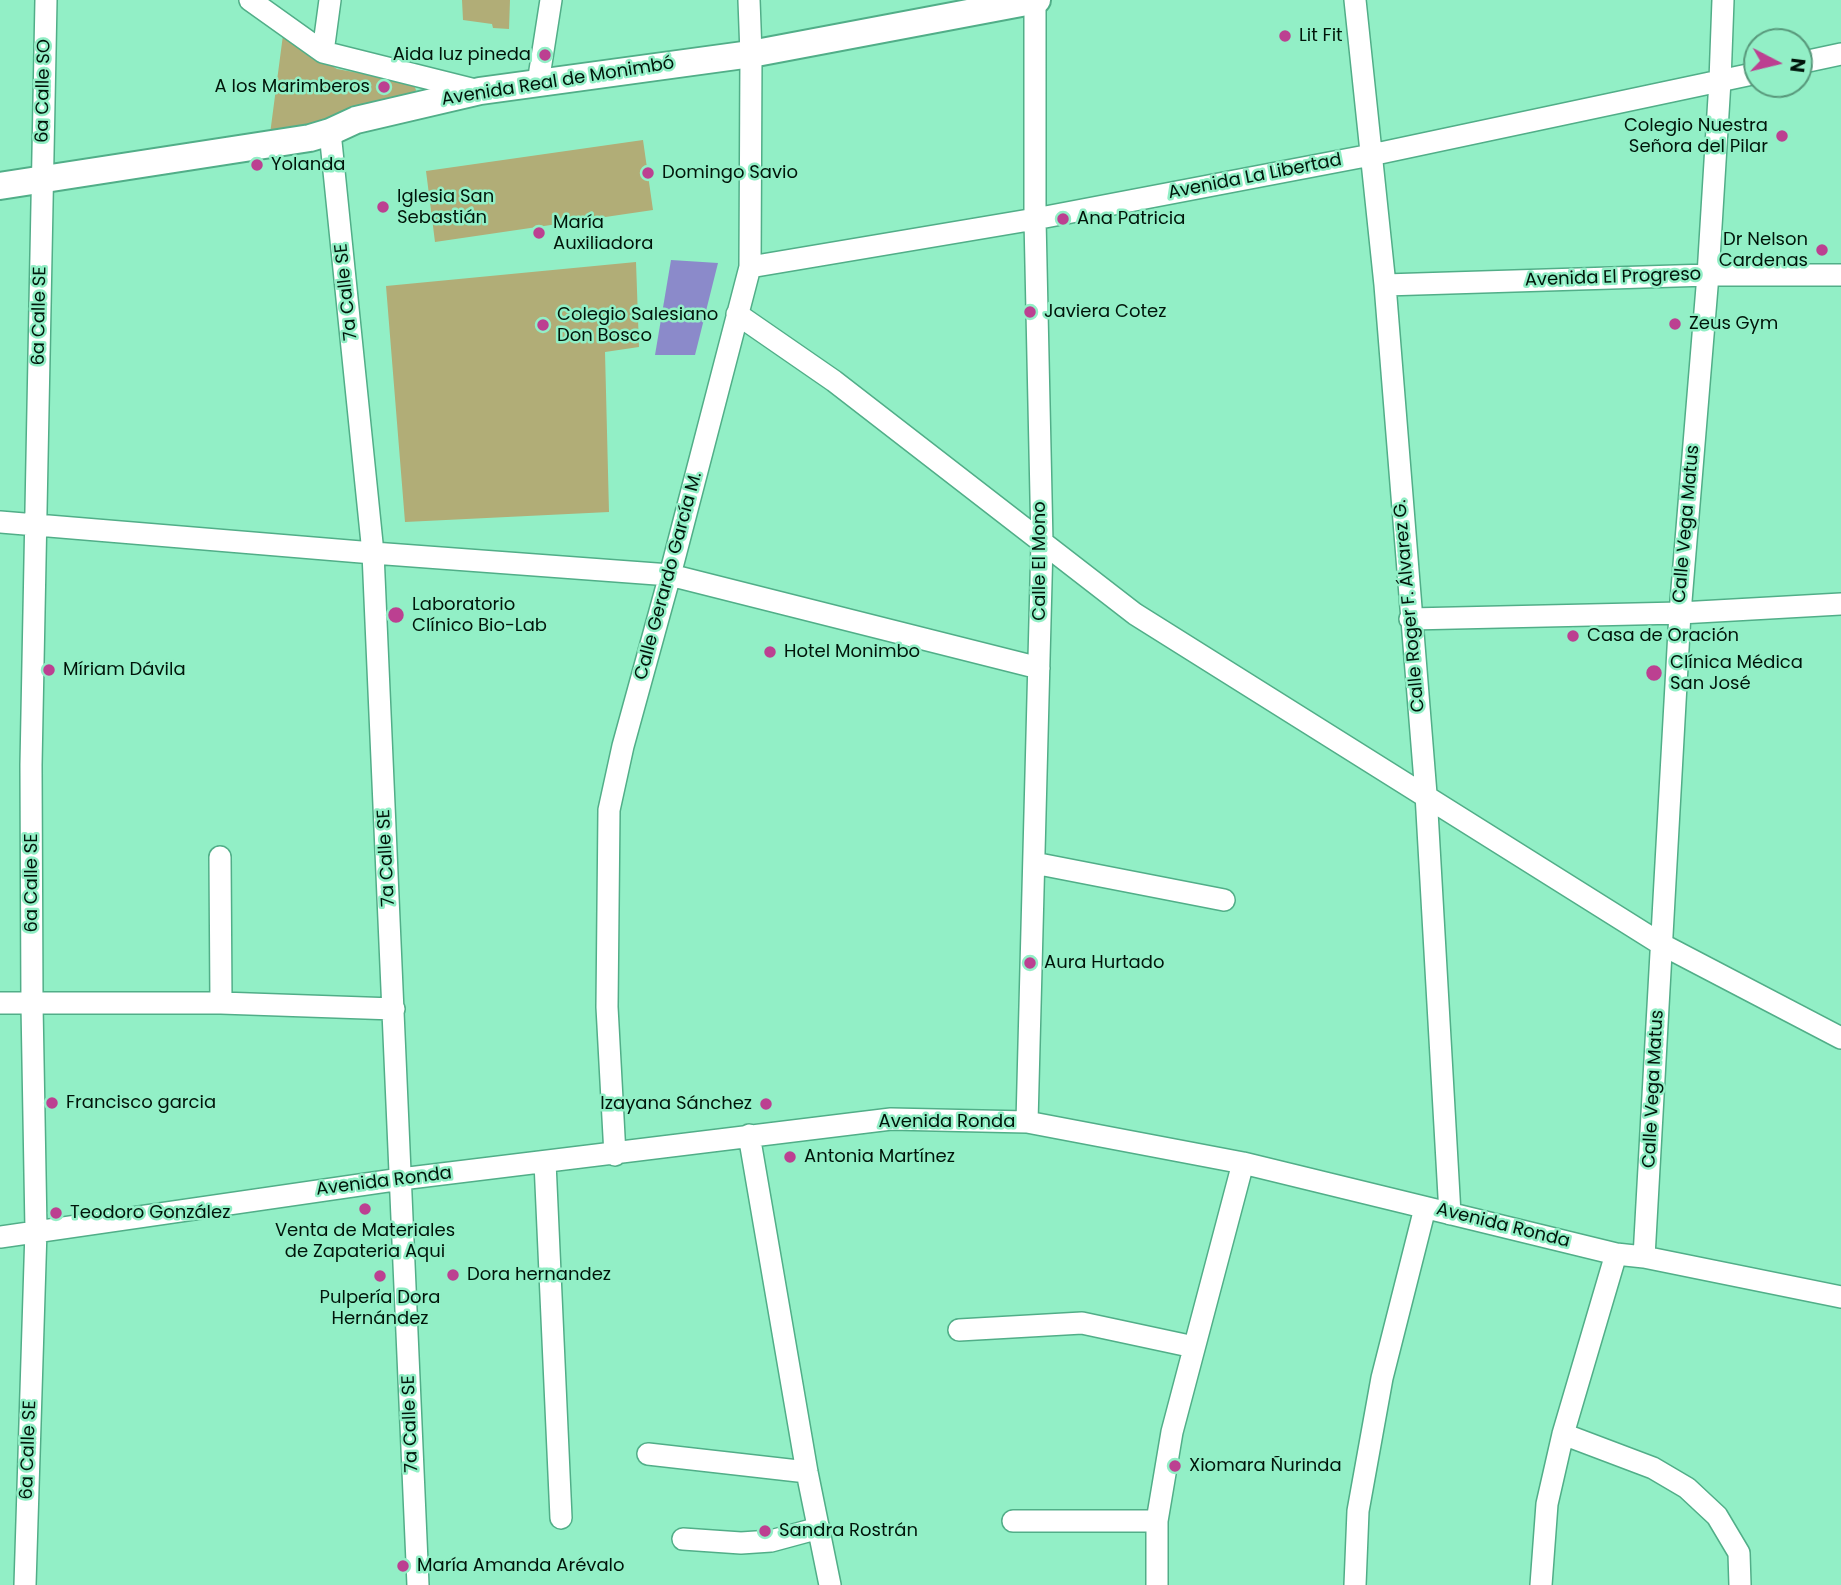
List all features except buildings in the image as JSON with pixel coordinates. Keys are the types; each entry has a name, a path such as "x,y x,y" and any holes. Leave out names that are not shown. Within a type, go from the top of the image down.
{"street":[{"name":"6a Calle SO","path":"42,181 46,0"},
{"path":"250,0 323,52 480,91"},
{"path":"323,52 330,0"},
{"path":"538,83 551,0"},
{"name":"Calle Gerardo García M.","path":"615,1154 607,1007 609,810 623,746 750,267 749,0"},
{"name":"Avenida Real de Monimbó","path":"0,186 310,138 356,120 480,91 751,54 1035,0"},
{"name":"Calle El Mono","path":"1027,1122 1042,543 1035,219 1035,0"},
{"name":"Calle Roger F. Álvarez G.","path":"1356,0 1385,285 1426,794 1450,1214"},
{"name":"Calle Vega Matus","path":"1644,1257 1680,614 1708,275 1723,0"},
{"path":"1813,60 1841,54"},
{"name":"Avenida La Libertad","path":"750,267 1035,219 1371,155 1743,76"},
{"name":"7a Calle SE","path":"330,132 373,554 418,1585"},
{"name":"6a Calle SE","path":"25,1585 36,1230 31,765 42,181"},
{"name":"Avenida El Progreso","path":"1385,285 1708,275 1841,275"},
{"path":"737,314 834,381 1135,614 1426,794 1661,944 1841,1038"},
{"path":"0,522 373,554 670,575 1039,668"},
{"path":"1410,619 1680,614 1841,604"},
{"path":"220,857 221,1003"},
{"path":"1034,863 1224,901"},
{"path":"0,1003 221,1003 394,1009"},
{"name":"Avenida Ronda","path":"0,1237 401,1179 891,1119 1027,1122 1243,1163 1616,1254 1644,1257 1841,1297"},
{"path":"750,1135 807,1472 830,1585"},
{"path":"545,1162 561,1518"},
{"path":"1157,1585 1157,1521 1172,1432 1243,1163"},
{"path":"1355,1585 1358,1511 1382,1378 1425,1208"},
{"path":"1541,1585 1547,1504 1563,1434 1616,1254"},
{"path":"958,1330 1082,1324 1194,1347"},
{"path":"1563,1434 1653,1468 1687,1488 1717,1516 1739,1553 1740,1585"},
{"path":"648,1454 807,1472"},
{"path":"1013,1521 1157,1521"},
{"path":"683,1539 741,1544 771,1541 819,1528"}],"shaded area":[{"path":"462,0 510,0 509,29 463,20"},
{"path":"283,35 337,69 413,83 415,94 313,129 270,134"},
{"path":"643,140 653,210 435,242 426,171"},
{"path":"636,262 639,347 605,352 609,512 405,522 386,286"}],"water":[{"path":"671,260 718,263 695,355 655,355"}],"place":[{"name":"Lit Fit","path":"1285,36"},
{"name":"Aida luz pineda","path":"545,55"},
{"name":"A los Marimberos","path":"384,87"},
{"name":"Colegio Nuestra Señora del Pilar","path":"1782,136"},
{"name":"Yolanda","path":"257,165"},
{"name":"Domingo Savio","path":"648,173"},
{"name":"Iglesia San Sebastián","path":"383,207"},
{"name":"Ana Patricia","path":"1063,219"},
{"name":"María Auxiliadora","path":"539,233"},
{"name":"Dr Nelson Cardenas","path":"1822,250"},
{"name":"Javiera Cotez","path":"1030,312"},
{"name":"Zeus Gym","path":"1675,324"},
{"name":"Colegio Salesiano Don Bosco","path":"543,325"},
{"name":"Laboratorio Clínico Bio-Lab","path":"396,615"},
{"name":"Casa de Oración","path":"1573,636"},
{"name":"Hotel Monimbo","path":"770,652"},
{"name":"Míriam Dávila","path":"49,670"},
{"name":"Clínica Médica San José","path":"1654,673"},
{"name":"Aura Hurtado","path":"1030,963"},
{"name":"Francisco garcia","path":"52,1103"},
{"name":"Izayana Sánchez","path":"766,1104"},
{"name":"Antonia Martínez","path":"790,1157"},
{"name":"Venta de Materiales de Zapateria Aqui","path":"365,1209"},
{"name":"Teodoro González","path":"56,1213"},
{"name":"Dora hernandez","path":"453,1275"},
{"name":"Pulpería Dora Hernández","path":"380,1276"},
{"name":"Xiomara Ñurinda","path":"1175,1466"},
{"name":"Sandra Rostrán","path":"765,1531"},
{"name":"María Amanda Arévalo","path":"403,1566"}]}
